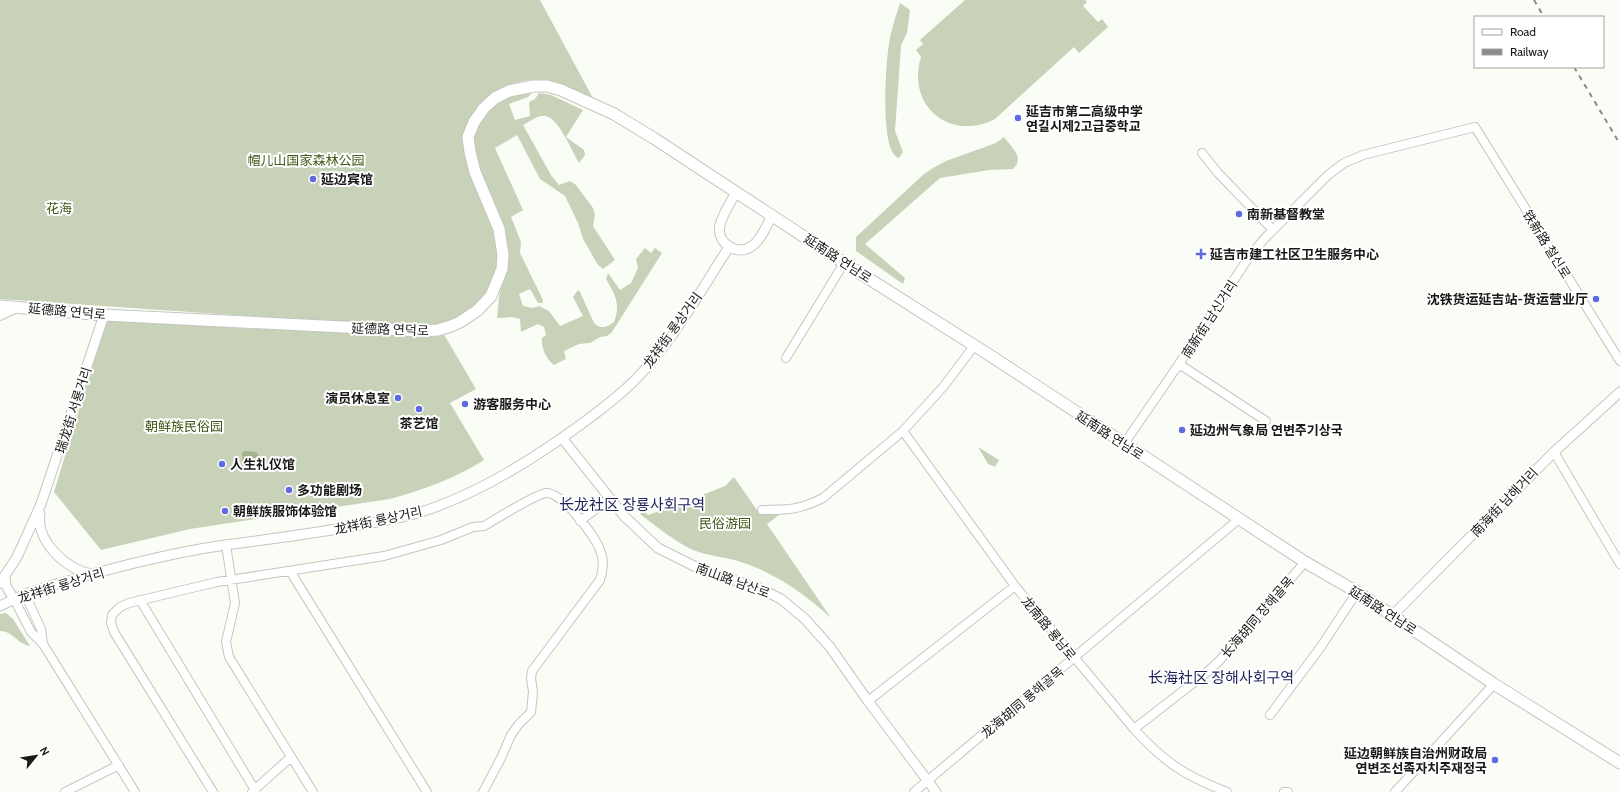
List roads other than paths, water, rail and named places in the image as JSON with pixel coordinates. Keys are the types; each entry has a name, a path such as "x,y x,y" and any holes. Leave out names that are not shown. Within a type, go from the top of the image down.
{"main road":[{"name":"延德路 연덕로","path":"0,306 104,315 423,331 438,330 451,326 468,317 486,303 495,289 502,269 502,248 499,229 475,172 470,152 468,137 474,122 484,108 495,98 509,91 534,86 547,86 576,95 599,108"},
{"name":"延南路 연남로","path":"599,108 614,114 772,215 844,263 994,358 1239,520 1305,562 1357,592 1494,684 1620,763"}],"street":[{"name":"南新街 남신거리","path":"1124,444 1179,364 1247,260 1273,230 1328,175 1344,164 1367,154 1475,127"},
{"name":"铁新路 철신로","path":"1475,127 1620,361"},
{"path":"1202,153 1218,174 1273,230"},
{"path":"736,192 720,225 721,238 729,247 742,250 754,245 772,215"},
{"name":"龙祥街 룡상거리","path":"0,606 25,594 154,558 226,545 331,531 405,517 457,499 515,468 562,438 611,402 645,368 668,340 729,247"},
{"path":"786,358 844,263"},
{"path":"0,316 19,307"},
{"name":"瑞龙街 서룡거리","path":"2,580 18,557 41,504 104,315"},
{"path":"762,510 794,510 822,498 903,431 944,386 974,346"},
{"path":"1179,364 1266,421"},
{"name":"南海街 남해거리","path":"1392,616 1554,452 1620,392"},
{"name":"龙南路 룡남로","path":"903,431 1015,586 1134,729 1154,751 1171,764 1186,774 1227,792"},
{"name":"南山路 남산로","path":"562,438 609,499 624,516 658,548 704,571 759,588 781,599 805,619 821,636 927,782 936,792"},
{"path":"1554,452 1620,564"},
{"path":"213,792 114,632 111,623 112,615 115,611 124,605 140,600 232,580 384,556 441,540 473,527 484,526 545,493 550,493 563,500 572,510 587,529 600,550 602,566 600,580 532,671 531,678 533,692 531,712 518,724 511,735 483,792"},
{"path":"580,521 609,499"},
{"name":"瑞龙街 서룡거리","path":"41,504 39,526 54,552 64,562 78,570 96,574"},
{"name":"龙海胡同 룡해골목","path":"914,792 1239,520"},
{"path":"226,545 235,603 226,642 229,657 313,792"},
{"name":"长海胡同 장해골목","path":"1134,729 1206,673 1219,661 1305,562"},
{"path":"290,571 427,792"},
{"path":"2,580 14,599 31,632 43,644 135,792"},
{"path":"868,701 1015,586"},
{"path":"1270,715 1320,648 1357,592"},
{"path":"25,594 41,629 43,644"},
{"path":"140,600 254,791 291,757"},
{"path":"1395,792 1494,684"},
{"path":"66,792 118,765"}],"railway":[{"path":"1534,0 1543,16"},
{"path":"1575,68 1620,144"}],"place":[{"name":"延吉市第二高级中学 연길시제2고급중학교","path":"1018,118"},
{"name":"延边宾馆","path":"313,179"},
{"name":"南新基督教堂","path":"1239,214"},
{"name":"延吉市建工社区卫生服务中心","path":"1201,254"},
{"name":"沈铁货运延吉站-货运营业厅","path":"1596,299"},
{"name":"演员休息室","path":"398,398"},
{"name":"游客服务中心","path":"465,404"},
{"name":"茶艺馆","path":"419,409"},
{"name":"延边州气象局 연변주기상국","path":"1182,430"},
{"name":"人生礼仪馆","path":"222,464"},
{"name":"多功能剧场","path":"289,490"},
{"name":"朝鲜族服饰体验馆","path":"225,511"},
{"name":"延边朝鲜族自治州财政局 연변조선족자치주재정국","path":"1495,760"}],"district":[{"name":"长龙社区 장룡사회구역","path":"632,505"},
{"name":"长海社区 장해사회구역","path":"1221,678"}],"park label":[{"name":"帽儿山国家森林公园","path":"306,160"},
{"name":"花海","path":"59,208"},
{"name":"朝鲜族民俗园","path":"184,426"},
{"name":"民俗游园","path":"725,523"}]}
